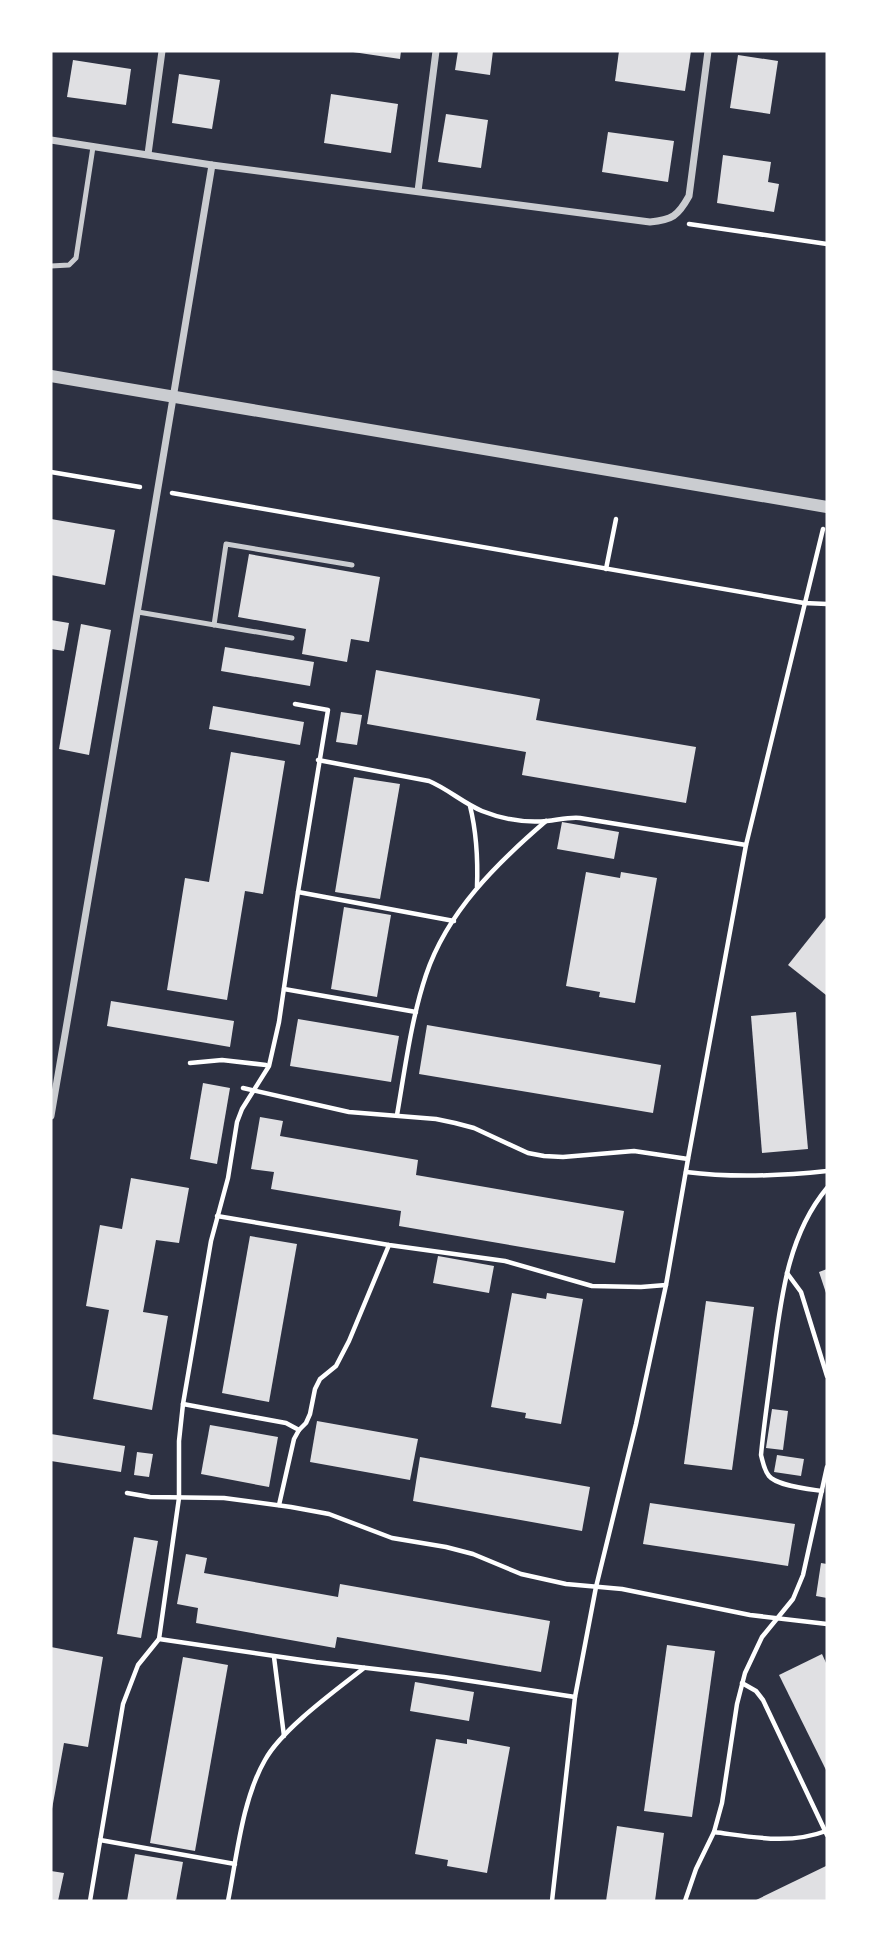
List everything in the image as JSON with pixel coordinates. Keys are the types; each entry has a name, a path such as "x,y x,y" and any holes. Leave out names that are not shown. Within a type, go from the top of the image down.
{"street":[{"path":"148,154 162,51"},
{"path":"418,191 436,51"},
{"path":"51,140 212,165 650,222 667,221 681,211 689,196 708,51"},
{"path":"51,1116 212,165"},
{"path":"51,376 827,507"}],"lane":[{"path":"51,266 69,265 76,258 93,147"},
{"path":"214,625 226,544 352,565"},
{"path":"138,612 292,638"}],"path":[{"path":"667,221 827,244"},
{"path":"51,472 804,603 827,604"},
{"path":"606,569 616,519"},
{"path":"552,1901 575,1697 596,1587 666,1285 746,845 823,529"},
{"path":"90,1901 124,1704 138,1665 159,1639 179,1498 179,1441 183,1404 237,1122 268,1066 279,1022 318,760 328,710 295,704"},
{"path":"318,760 429,780 470,805 513,820 580,818 746,845"},
{"path":"470,805 476,831 477,888"},
{"path":"397,1116 416,1012 426,974 437,949 477,888 513,849 547,821"},
{"path":"298,892 454,921"},
{"path":"284,989 416,1012"},
{"path":"190,1063 222,1060 266,1065"},
{"path":"243,1088 349,1112 455,1122 528,1153 544,1156 634,1151 688,1159"},
{"path":"686,1172 745,1177 827,1171"},
{"path":"822,1491 776,1482 769,1476 761,1455 779,1321 794,1244 818,1199 827,1188"},
{"path":"217,1216 505,1261 592,1286 666,1285"},
{"path":"279,1505 294,1439 310,1414 315,1389 320,1379 336,1366 349,1341 389,1244"},
{"path":"787,1273 801,1293 827,1376"},
{"path":"183,1404 286,1423 299,1430"},
{"path":"685,1901 696,1869 714,1832 722,1804 742,1683 762,1637 793,1599 803,1574 827,1466"},
{"path":"127,1493 150,1497 225,1498 329,1514 392,1538 446,1547 472,1554 522,1574 566,1584 622,1589 750,1615 827,1624"},
{"path":"159,1639 575,1697"},
{"path":"274,1657 284,1737"},
{"path":"228,1901 247,1809 259,1772 273,1747 331,1693 364,1668"},
{"path":"714,1832 785,1840 807,1838 827,1832 763,1700 742,1683"},
{"path":"100,1840 235,1864"}],"building":[{"path":"353,51 401,51 400,59"},
{"path":"458,51 493,51 490,75 455,70"},
{"path":"619,51 691,51 685,91 615,81"},
{"path":"738,55 778,61 770,114 730,108"},
{"path":"73,60 131,69 126,105 67,97"},
{"path":"179,74 220,80 212,129 172,123"},
{"path":"331,94 398,104 391,153 324,143"},
{"path":"446,114 488,120 481,168 438,162"},
{"path":"608,132 674,141 668,182 602,172"},
{"path":"723,155 771,162 768,182 779,184 774,212 717,203"},
{"path":"51,519 115,530 105,585 51,575"},
{"path":"249,554 380,577 369,642 351,639 347,662 302,654 306,629 238,617"},
{"path":"51,620 69,623 64,651 51,649"},
{"path":"81,624 111,630 89,755 59,749"},
{"path":"225,647 314,662 310,686 221,671"},
{"path":"376,670 540,699 536,720 696,747 686,803 522,775 526,752 367,724"},
{"path":"213,706 304,722 300,745 209,729"},
{"path":"341,712 362,715 357,745 336,742"},
{"path":"231,752 285,761 263,894 245,891 227,1000 167,990 185,878 209,882"},
{"path":"354,777 400,784 380,899 335,892"},
{"path":"562,822 619,832 614,859 557,849"},
{"path":"586,872 620,878 621,872 657,878 635,1003 599,997 600,992 566,986"},
{"path":"344,907 391,915 377,997 331,989"},
{"path":"827,916 827,992 826,995 788,965"},
{"path":"111,1001 234,1021 230,1047 107,1026"},
{"path":"796,1012 808,1149 762,1153 751,1016"},
{"path":"298,1019 399,1036 391,1082 290,1066"},
{"path":"427,1025 661,1065 653,1113 419,1074"},
{"path":"203,1083 230,1088 217,1164 190,1159"},
{"path":"260,1117 283,1121 280,1136 418,1160 416,1175 624,1211 615,1263 399,1226 401,1211 271,1189 274,1172 251,1169"},
{"path":"131,1178 189,1188 179,1243 156,1240 143,1312 168,1316 152,1410 93,1399 109,1310 86,1306 100,1225 122,1229"},
{"path":"250,1236 297,1244 269,1402 222,1393"},
{"path":"438,1256 494,1266 489,1293 433,1283"},
{"path":"827,1269 827,1296 819,1272"},
{"path":"512,1293 546,1299 547,1293 583,1299 561,1424 525,1418 526,1413 491,1407"},
{"path":"706,1301 754,1307 732,1470 684,1464"},
{"path":"772,1409 788,1411 783,1450 766,1448"},
{"path":"317,1421 418,1439 410,1480 310,1462"},
{"path":"210,1425 278,1437 269,1487 201,1474"},
{"path":"51,1434 125,1446 121,1472 51,1461"},
{"path":"137,1452 153,1454 149,1477 134,1475"},
{"path":"777,1455 804,1459 801,1476 774,1472"},
{"path":"420,1457 590,1487 582,1531 413,1501"},
{"path":"650,1503 795,1524 788,1566 643,1544"},
{"path":"134,1537 158,1541 141,1638 117,1634"},
{"path":"186,1554 207,1558 204,1573 338,1597 340,1584 550,1621 541,1672 337,1637 335,1648 196,1623 198,1608 177,1604"},
{"path":"821,1563 827,1564 827,1598 816,1596"},
{"path":"667,1645 715,1651 692,1817 644,1811"},
{"path":"51,1647 103,1657 88,1747 64,1743 52,1809 51,1809"},
{"path":"822,1654 827,1665 827,1772 779,1675"},
{"path":"183,1657 228,1665 195,1851 150,1843"},
{"path":"415,1682 474,1692 469,1721 410,1711"},
{"path":"436,1739 467,1744 467,1739 510,1747 487,1873 447,1866 448,1860 415,1854"},
{"path":"617,1826 664,1833 655,1901 606,1901"},
{"path":"135,1854 183,1862 176,1901 127,1901"},
{"path":"826,1866 827,1901 754,1901"},
{"path":"51,1871 64,1873 58,1901 51,1901"}]}
